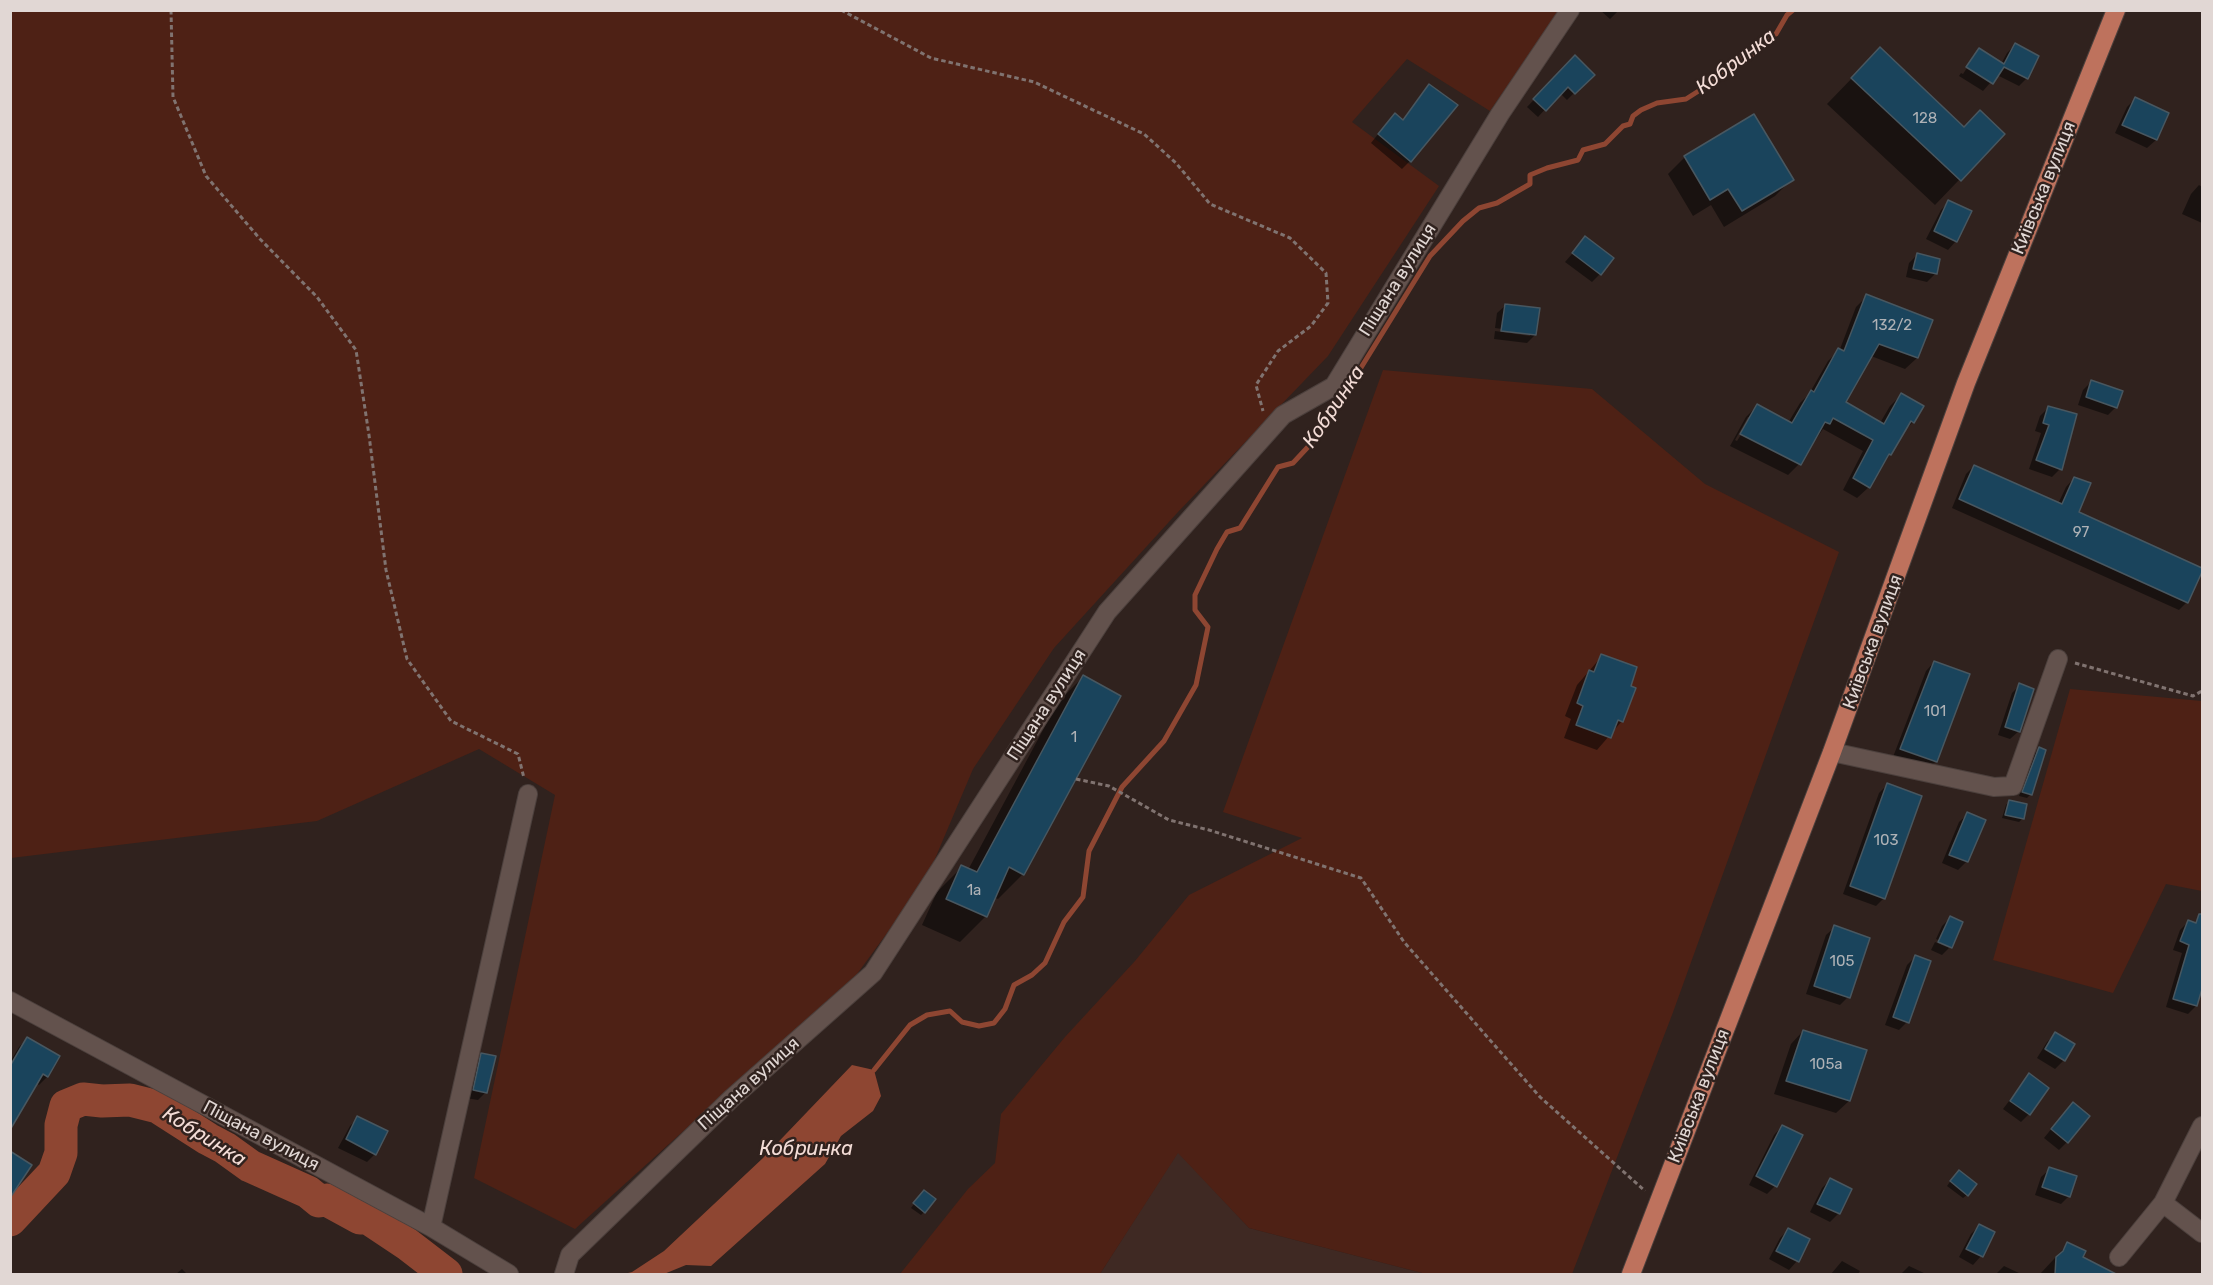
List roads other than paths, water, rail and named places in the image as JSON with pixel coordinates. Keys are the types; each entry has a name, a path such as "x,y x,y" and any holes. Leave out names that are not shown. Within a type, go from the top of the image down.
{"main road":[{"name":"Київська вулиця","path":"1631,1275 1657,1202 1832,753 1966,383 2116,10"}],"street":[{"name":"Піщана вулиця","path":"564,1275 570,1255 732,1098 873,973 1107,612 1283,415 1334,386 1500,114 1570,10"},
{"path":"1832,753 1994,787 2013,786 2058,659"},
{"path":"431,1227 528,794"},
{"name":"Піщана вулиця","path":"10,1001 431,1227 509,1275"},
{"path":"2119,1257 2163,1203 2202,1126"},
{"path":"2163,1203 2202,1233"}],"water":[{"name":"Кобринка","path":"852,1065 874,1070 881,1096 873,1111 841,1136 825,1164 711,1266 686,1265 664,1274 624,1274 632,1272 664,1251 763,1158"}],"waterway":[{"name":"Кобринка","path":"874,1070 910,1025 927,1015 950,1011 962,1022 979,1026 994,1023 1005,1009 1014,985 1032,975 1045,963 1064,922 1083,897 1089,851 1122,787 1164,741 1196,685 1208,627 1195,610 1195,595 1217,549 1227,532 1240,528 1278,467 1293,463 1320,434 1430,256 1463,221 1479,208 1497,203 1530,184 1530,175 1578,160 1583,150 1605,144 1623,126 1630,124 1633,116 1641,110 1657,103 1686,99 1708,85 1721,73 1733,68 1742,56 1749,57 1765,44 1766,38 1776,34 1787,15 1793,10"},
{"name":"Кобринка","path":"10,1220 54,1173 61,1153 61,1125 66,1106 83,1099 130,1100 158,1107 250,1166 308,1192 319,1201 327,1200 360,1218 368,1218 446,1274"}]}
